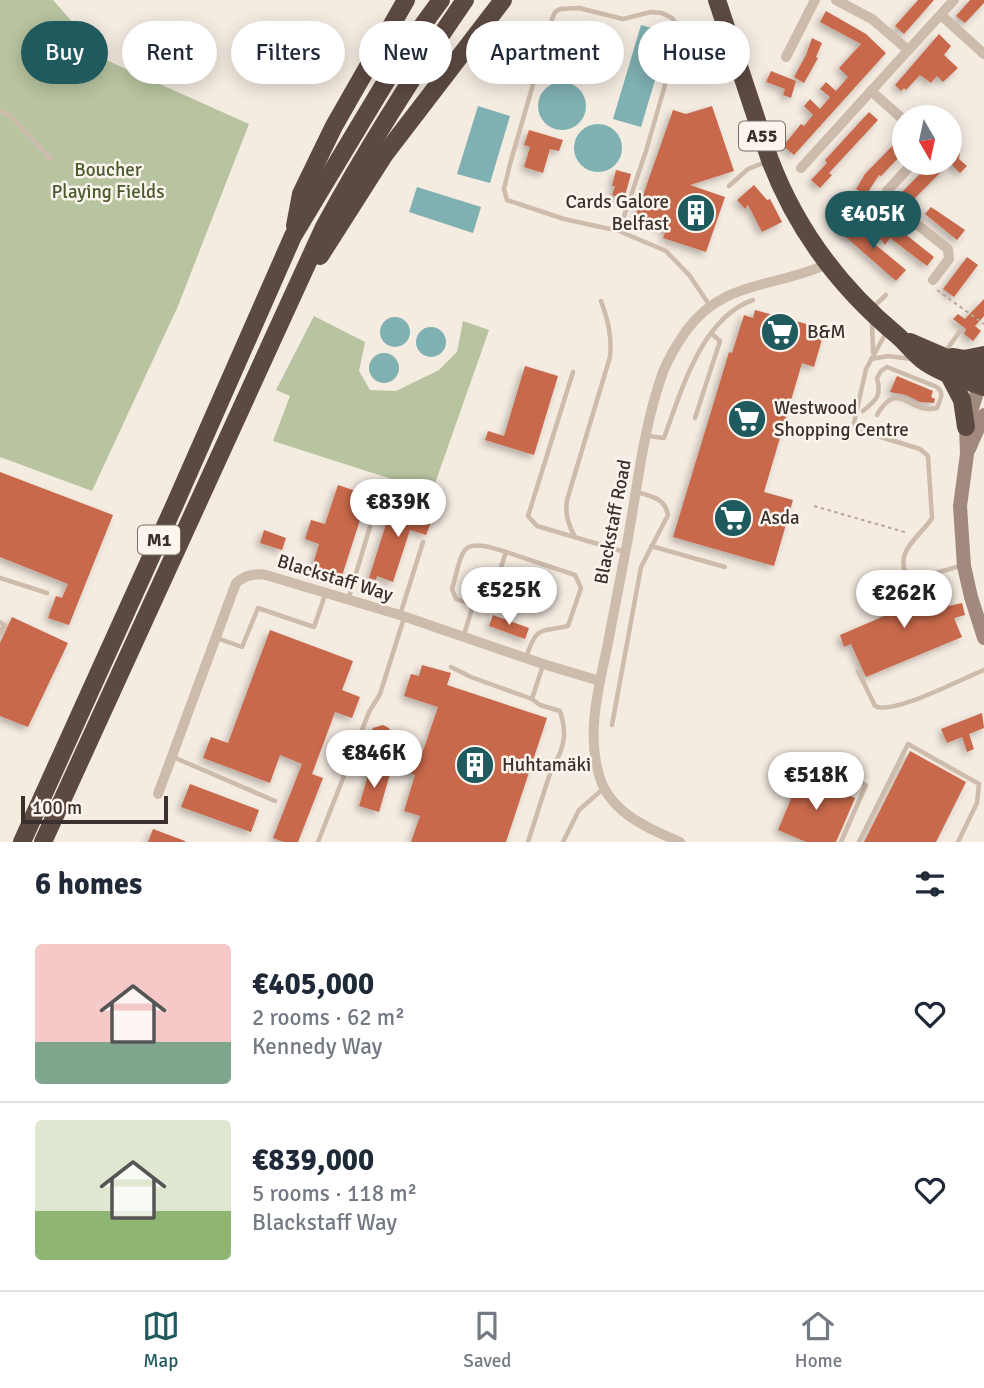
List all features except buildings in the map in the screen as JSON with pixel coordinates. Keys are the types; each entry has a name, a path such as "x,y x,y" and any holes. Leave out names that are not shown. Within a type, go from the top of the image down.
{"highway":[{"name":"M1","path":"293,236 301,194 358,82 406,0"},
{"name":"M1","path":"22,842 293,236 406,48 441,0"},
{"name":"M1","path":"43,842 324,227 362,158 416,71 465,0"},
{"name":"M1","path":"303,278 329,245 385,154 503,0"},
{"name":"A55","path":"717,0 724,21"},
{"name":"A55","path":"744,84 770,160 799,223 827,264 871,313 894,333 938,365 983,379"},
{"path":"967,427 962,400 938,365 984,355"}],"main road":[{"path":"983,379 967,427 967,454 960,506 964,566 979,604 984,638"},
{"path":"967,454 984,415"}],"street":[{"path":"786,57 815,0"},
{"path":"836,0 872,19 908,50"},
{"path":"801,168 954,0"},
{"path":"941,15 984,54"},
{"path":"871,91 892,110"},
{"path":"902,175 887,191 889,202 948,249 949,259 933,281"},
{"name":"Blackstaff Road","path":"680,842 658,838 620,808 604,788 597,767 593,735 600,681 653,408 671,355 688,329 710,307 735,292 756,284 802,274 827,264"},
{"name":"Blackstaff Way","path":"158,794 236,583 252,574 266,575 402,616 600,681"}],"lane":[{"path":"674,21 663,13 651,12 623,19 579,8 555,12 504,188 507,200 564,219 619,231 666,251 690,276 710,307"},
{"path":"619,231 665,84"},
{"path":"0,111 10,116 51,159"},
{"path":"729,186 748,169 770,160"},
{"path":"886,295 871,313 872,356 856,408 855,427 920,449 928,456 932,518 907,548 903,568 906,574 915,579 964,566"},
{"path":"647,436 664,439 688,372 712,334 738,305 753,300"},
{"path":"576,538 568,524 565,510 610,357 612,341 601,301"},
{"path":"872,356 888,356 938,365 960,331"},
{"path":"872,356 894,333"},
{"path":"695,418 720,341 712,334"},
{"path":"863,411 878,398 880,392 877,378 887,367 941,391 942,396 937,408 925,409 895,397 884,403 877,415"},
{"path":"573,372 528,516 537,526 626,552"},
{"path":"612,725 641,567 668,515 666,506 656,498 636,492"},
{"path":"347,601 379,500"},
{"path":"318,842 369,712 380,694 423,542"},
{"path":"506,552 492,596 486,604 473,605 456,598 452,589 462,554 470,546 481,544 506,552 575,575 582,588 568,626 538,632 533,637 526,658"},
{"path":"651,546 725,566"},
{"path":"0,578 47,593"},
{"path":"216,637 243,647 258,608 314,627 325,594"},
{"path":"463,636 473,605"},
{"path":"0,622 4,625 0,634"},
{"path":"532,699 543,664"},
{"path":"451,667 560,711 566,729 559,758 552,767 528,842"},
{"path":"858,671 875,706 885,709 984,670"},
{"path":"859,842 908,744 979,785 977,803 958,842"},
{"path":"172,757 275,801"},
{"path":"812,762 866,785 841,842"},
{"path":"563,842 579,810 604,788"}],"path":[{"path":"933,281 933,286 984,324"},
{"path":"814,506 909,533"},
{"path":"885,585 899,579"}],"green space":[{"name":"Boucher Playing Fields","path":"0,0 53,0 72,21 21,21 21,84 108,84 108,61 122,67 122,84 160,84 249,124 178,306 92,491 0,457"},
{"path":"314,316 365,342 359,371 370,390 396,391 439,370 457,352 463,321 489,330 432,492 273,441 290,396 276,390"}],"water":[{"path":"638,35 638,84 654,84 641,127 613,119"},
{"path":"553,84 571,84 579,89 584,97 584,115 579,123 571,128 553,128 545,123 540,115 540,97 545,89"},
{"path":"478,106 510,116 490,183 457,174"},
{"path":"598,124 615,131 622,148 615,165 598,172 581,165 574,148 581,131"},
{"path":"417,187 481,207 473,233 409,212"},
{"path":"395,317 401,318 409,326 409,338 401,346 395,347 389,346 381,338 380,332 381,326 389,318"},
{"path":"431,327 442,331 446,342 442,353 431,357 420,353 416,342 420,331"},
{"path":"384,353 390,354 398,362 398,374 390,382 384,383 378,382 370,374 369,368 370,362 378,354"}],"place":[{"name":"Cards Galore Belfast","path":"696,213"},
{"name":"B&M","path":"780,332"},
{"name":"Westwood Shopping Centre","path":"747,419"},
{"name":"Asda","path":"733,518"},
{"name":"Huhtamäki","path":"475,765"}]}
